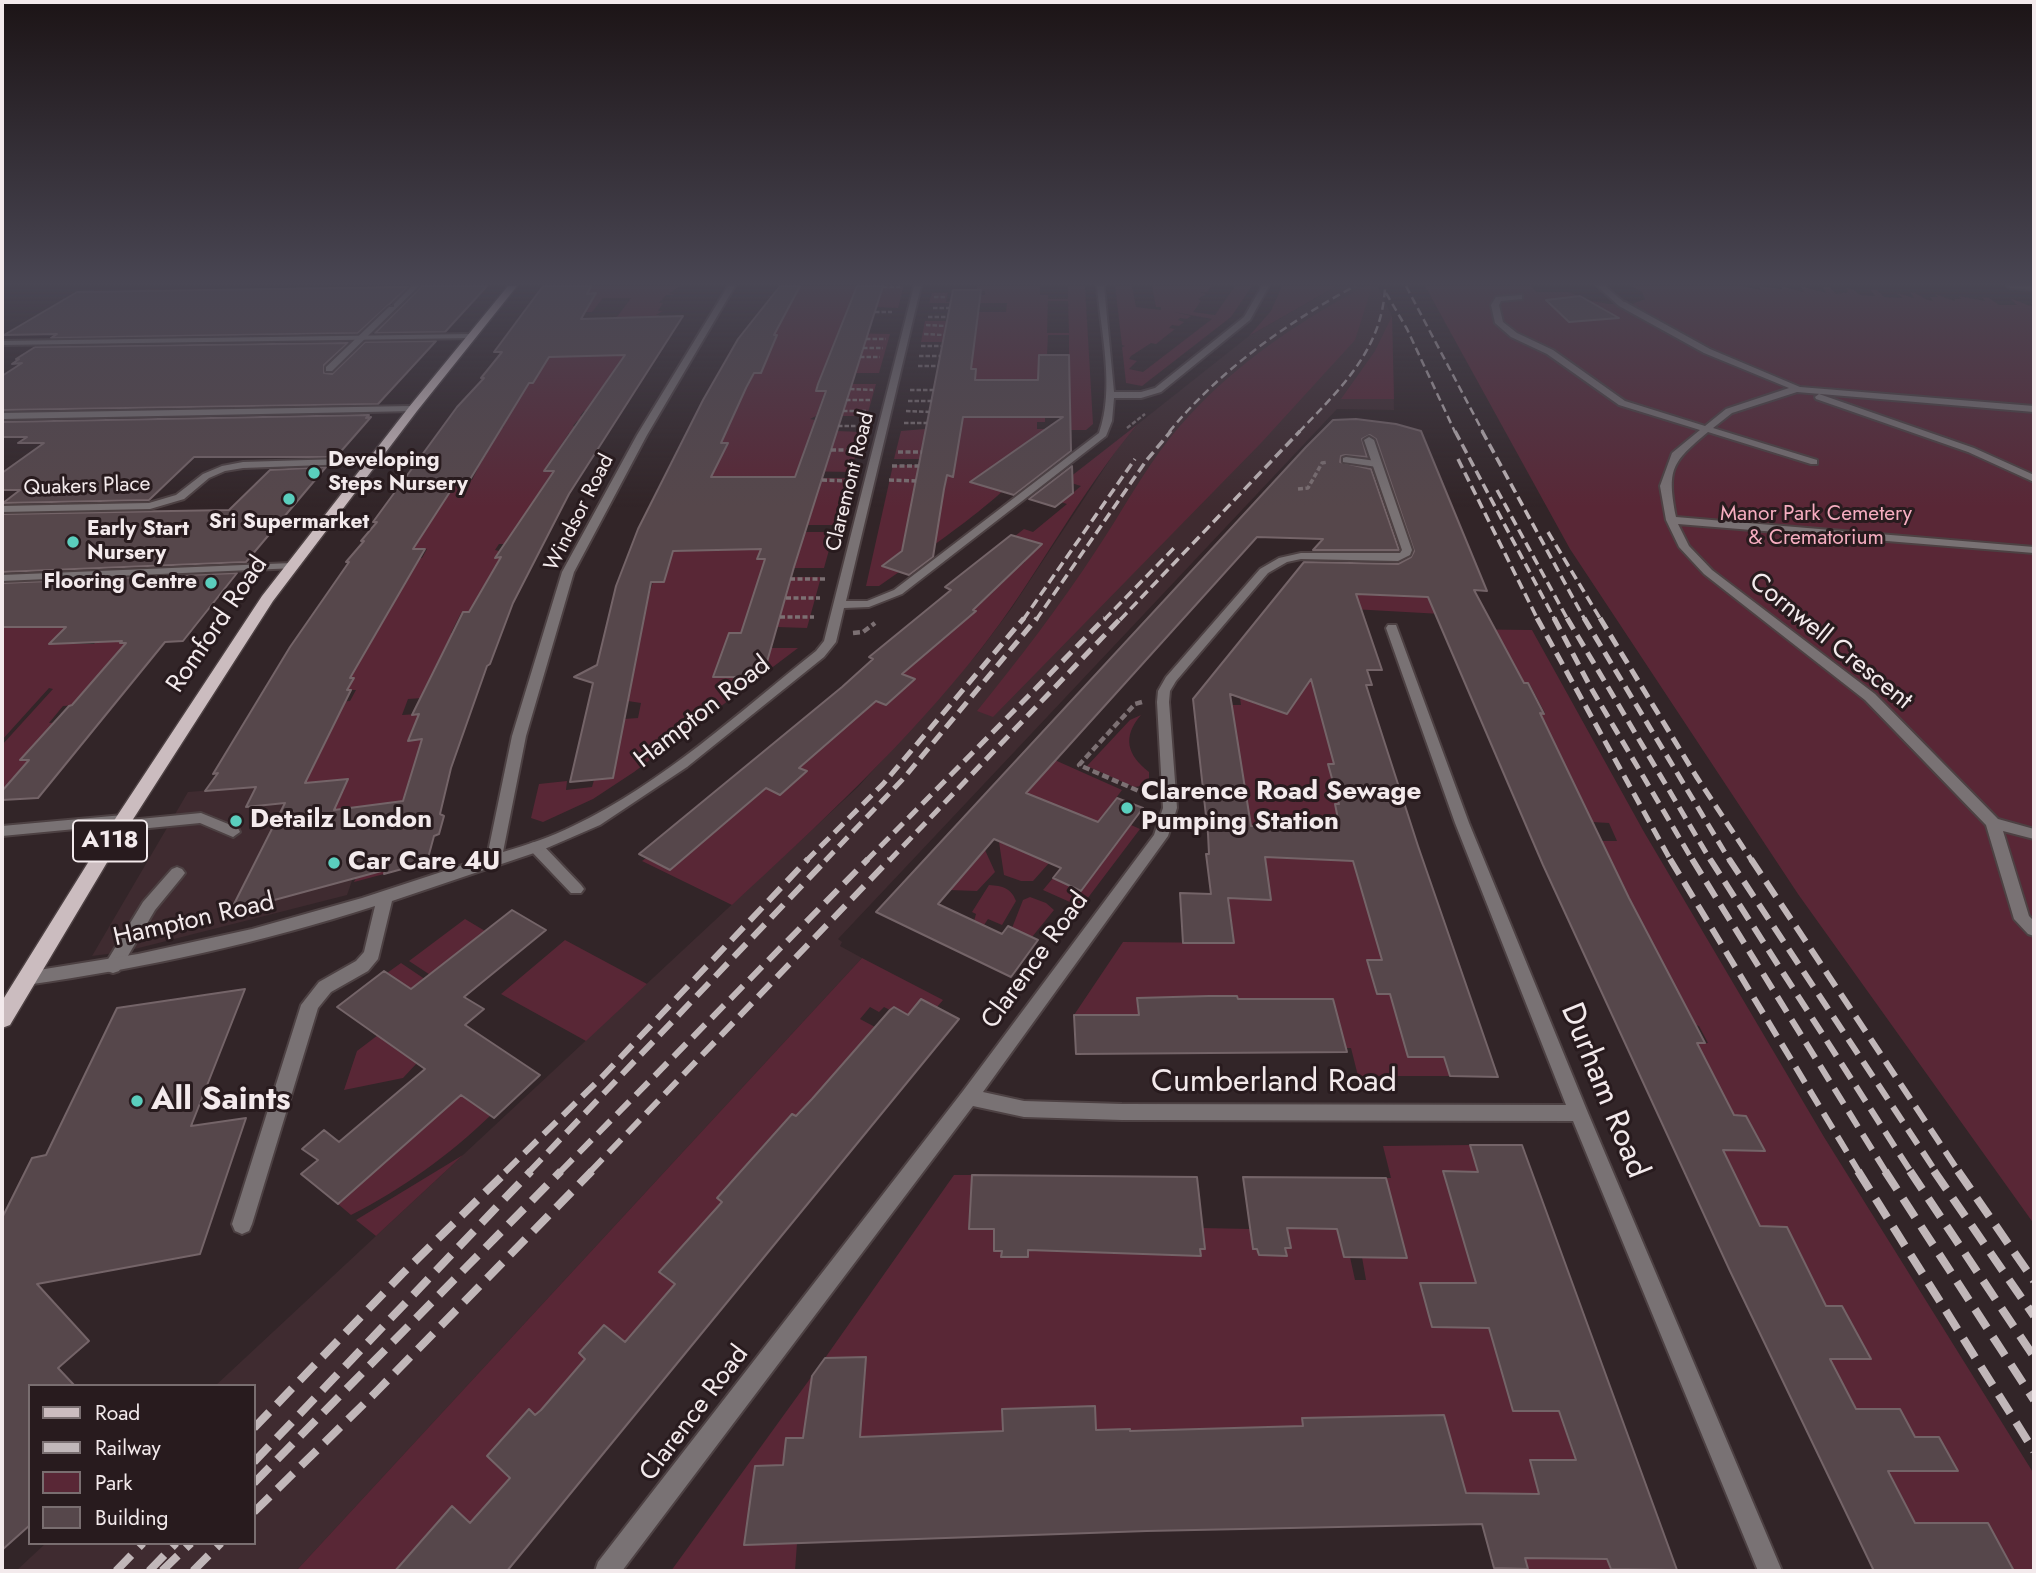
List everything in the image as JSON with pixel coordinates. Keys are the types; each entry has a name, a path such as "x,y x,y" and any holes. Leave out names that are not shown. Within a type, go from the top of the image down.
{"main road":[{"name":"Romford Road","path":"2,1018 121,823 267,599 453,359"}],"street":[{"path":"329,369 339,359"},
{"name":"Windsor Road","path":"494,860 519,736 568,572 642,435 688,359"},
{"name":"Claremont Road","path":"838,605 900,359"},
{"path":"838,605 869,604 898,592 1103,434 1110,422 1106,359"},
{"path":"1109,396 1141,395 1158,390 1196,359"},
{"path":"1559,359 1578,370 1622,403 1814,462"},
{"path":"1729,359 1796,389 1935,437 2034,479"},
{"path":"1796,389 2034,409"},
{"name":"Cornwell Crescent","path":"1796,389 1729,411 1675,454 1665,486 1671,520 1684,547 1708,572 1870,696 1993,823"},
{"path":"2,416 413,409"},
{"name":"Clarence Road","path":"607,1571 969,1097 1161,836 1170,808 1163,702 1164,691 1170,680 1264,571 1283,560 1301,556 1398,558 1405,555 1407,550 1369,440"},
{"path":"1346,460 1377,464"},
{"name":"Quakers Place","path":"2,509 150,506 180,497 206,476 222,469 243,465 373,461"},
{"path":"1671,520 2034,550"},
{"path":"2,578 292,566"},
{"name":"Hampton Road","path":"26,978 113,966 225,941 385,897 536,847 594,822 666,775 809,663 830,642 838,605"},
{"name":"Durham Road","path":"1392,628 1462,823 1579,1114 1770,1571"},
{"path":"2,831 201,818 233,832"},
{"path":"1993,823 2034,834"},
{"path":"1993,823 2022,919 2034,930"},
{"path":"536,847 576,889"},
{"path":"113,966 149,906 177,873"},
{"path":"242,1224 310,1004 326,987 362,966 372,954 385,897"},
{"name":"Cumberland Road","path":"969,1097 1024,1109 1122,1112 1579,1114"}],"path":[{"path":"912,366 938,366"},
{"path":"849,389 878,390"},
{"path":"906,390 934,390"},
{"path":"846,400 875,400"},
{"path":"904,400 932,401"},
{"path":"843,411 872,411"},
{"path":"901,411 930,412"},
{"path":"898,423 927,423"},
{"path":"838,426 868,426"},
{"path":"831,450 861,450"},
{"path":"892,452 922,452"},
{"path":"1298,489 1308,488 1322,463 1346,460"},
{"path":"889,466 919,466"},
{"path":"822,480 853,481"},
{"path":"885,480 916,481"},
{"path":"790,579 826,579"},
{"path":"786,597 820,598"},
{"path":"780,617 815,617"},
{"path":"1146,700 1135,704 1079,765 1154,798"}],"shaded area":[{"path":"1219,359 1393,359 1394,410 1337,409 838,939 842,942 840,946 862,958 296,1571 16,1571 44,1545 256,1545 256,1384 217,1384 858,787 978,653 1011,609 1117,449 1138,424"},
{"path":"348,779 321,839 353,878 347,895 123,952 92,956 188,792"}],"green space":[{"path":"622,359 588,411 584,411 580,416 590,417 577,421 573,426 584,427 579,433 569,433 555,454 559,463 549,463 544,470 554,471 508,544 499,544 495,550 499,551 496,557 501,557 476,612 461,613 451,633 466,632 423,698 408,699 402,715 433,713 430,721 415,723 409,738 423,738 403,801 388,803 384,874 354,882 356,878 320,840 348,779 291,784 324,703 350,701 356,690 347,690 353,678 338,679 405,559 422,558 427,549 413,549 418,542 435,482 472,480 478,468 443,469 480,464 487,453 454,453 491,428 503,428 505,423 475,424 522,384 533,383 537,361"},
{"path":"753,359 883,359 879,373 832,373 830,377 821,377 818,383 825,391 816,416 810,419 815,420 799,469 837,431 862,432 851,472 799,471 797,477 787,477 758,559 767,559 766,565 795,565 805,532 834,532 824,568 762,568 741,633 729,633 724,647 735,654 721,654 714,676 758,677 761,669 765,669 771,648 798,648 634,772 593,799 543,822 531,818 539,784 567,781 566,790 592,787 594,780 613,778 624,719 638,718 641,703 628,701 643,625 641,621 653,582 664,581 667,570 656,570 721,423 730,422 732,418 736,388 747,388 754,373 762,372 745,371"},
{"path":"972,359 1046,359 1069,373 1069,359 1089,359 1093,424 1086,430 1070,430 1070,375 1047,374 1037,417 1045,417 1045,422 1037,422 1037,429 1044,429 1040,445 1029,463 994,499 919,556 902,551 882,565 899,572 879,586 866,586 893,465 919,465 916,488 945,488 953,432 921,459 894,459 901,431 961,426 967,388 934,383 969,383"},
{"path":"1123,359 1137,361 1129,369 1143,372 1159,359 1176,359 1142,386 1126,383"},
{"path":"1251,359 1337,359 1261,443 993,717 977,711 1054,612 1170,438 1190,414"},
{"path":"1369,359 1393,359 1394,399 1341,399"},
{"name":"Manor Park Cemetery & Crematorium","path":"1465,359 2034,359 2034,1224 1798,894 1570,549"},
{"path":"851,384 876,384 867,416 841,416"},
{"path":"1138,424 1096,479 1001,622 952,685 861,782 732,905 642,861 646,858 670,870 766,788 780,795 807,771 793,765 780,746 810,758 868,708 847,690 886,705 915,679 870,662 930,650 963,619 966,620 994,591 962,580 1016,569 1025,562 1023,561 1041,544 1015,536 1024,529 1033,532 1067,504 1046,497 1068,497 1081,486 1065,481"},
{"path":"822,478 849,478 836,525 808,525"},
{"path":"791,577 821,577 807,628 777,627"},
{"path":"1322,590 1451,597 1459,615 1352,609"},
{"path":"136,598 127,635 121,642 140,642 78,705 63,706 49,723 62,722 45,741 36,742 21,759 29,760 2,791 2,745 53,689 49,688 2,740 2,627 15,627 84,609 49,644 94,644"},
{"path":"1443,629 1532,630 1644,832 1824,1137 2034,1474 2034,1571 2014,1571 1987,1523 1915,1523 1889,1471 1957,1470 1939,1437 1915,1437 1855,1409 1830,1359 1871,1359 1842,1306 1801,1306 1810,1274 1787,1227 1760,1226 1723,1150 1764,1150 1746,1116 1706,1115 1629,1042 1708,1043 1699,1026 1695,1025 1619,935 1622,885 1600,841 1617,841 1609,823 1592,822 1537,713 1545,713 1529,683 1523,683"},
{"path":"1306,648 1355,764 1329,764 1334,786 1348,805 1335,805 1338,816 1414,961 1368,960 1376,994 1425,995 1409,1057 1444,1057 1450,1076 1358,1076 1351,1048 1346,1048 1333,999 1240,1014 1237,996 1137,998 1139,1015 1074,1015 1123,942 1234,943 1229,898 1271,899 1264,857 1308,859 1251,826 1232,705 1241,705 1240,698 1287,714 1300,695 1254,680"},
{"path":"1141,715 1129,738 1136,759 1149,772 1149,785 1134,787 1087,766 1130,720"},
{"path":"1039,753 1122,790 1098,822 1009,786"},
{"path":"1131,825 1140,829 1081,907 1043,890 1053,878 1082,890"},
{"path":"999,842 1049,863 1033,881 1021,881 1004,875"},
{"path":"985,850 995,872 977,891 950,890"},
{"path":"989,885 1006,889 1016,901 1002,925 988,919 984,925 974,921 976,914 972,912"},
{"path":"1030,897 1046,903 1054,910 1032,937 1012,928 1023,900"},
{"path":"465,919 485,931 441,982 409,961"},
{"path":"565,940 647,984 586,1041 501,994"},
{"path":"862,958 943,1000 937,1007 921,999 908,1015 894,1007 890,1010 884,1007 879,1012 870,1007 860,1019 890,1035 851,1060 847,1058 830,1081 796,1116 791,1114 755,1154 776,1168 742,1179 737,1176 717,1198 722,1202 705,1220 720,1232 701,1254 685,1242 659,1271 675,1284 626,1342 604,1326 579,1353 585,1359 561,1387 547,1415 540,1410 535,1415 528,1409 487,1456 509,1478 470,1523 452,1506 395,1571 296,1571"},
{"path":"401,963 435,986 422,997 387,973"},
{"path":"378,1035 417,1063 403,1078 344,1090 357,1051"},
{"path":"450,1086 491,1115 442,1158 389,1194 351,1215 338,1204 435,1118"},
{"path":"1470,1145 1478,1172 1444,1171 1505,1327 1496,1353 1513,1411 1559,1411 1575,1460 1530,1461 1560,1559 1607,1559 1611,1569 1528,1569 1506,1494 1474,1524 1444,1415 1302,1418 1303,1426 1255,1427 1259,1456 1133,1460 1130,1429 1096,1430 1094,1406 1002,1409 1003,1432 824,1438 866,1358 825,1358 954,1175 972,1175 970,1229 994,1229 994,1251 1002,1251 1001,1257 1028,1257 1028,1250 1130,1254 1175,1251 1175,1255 1200,1256 1202,1228 1250,1229 1252,1249 1257,1249 1259,1255 1286,1256 1285,1248 1291,1248 1287,1228 1337,1229 1344,1257 1350,1257 1355,1280 1366,1280 1362,1257 1406,1257 1386,1178 1391,1178 1383,1146"},
{"path":"463,1155 376,1236 356,1220"},
{"path":"812,1376 808,1438 786,1438 783,1465 755,1467 744,1544 797,1543 795,1571 671,1571"}],"building":[{"path":"18,359 330,359 324,365 324,373 332,374 347,359 419,359 378,404 2,410 2,376 22,363 12,364"},
{"path":"496,359 548,359 533,383 529,383 469,481 457,481 413,549 425,549 350,678 354,678 347,690 351,690 305,783 348,779 334,810 403,801 422,739 408,741 419,714 412,715 463,612 469,612 501,557 495,558 554,471 544,471 622,359 655,359 569,494 513,603 487,666 451,768 440,814 444,816 439,834 434,836 428,858 424,863 384,874 385,870 230,912 285,803 246,807 256,787 205,791 290,647 349,562 346,562 364,541 361,541 377,522 373,522 457,407 484,378 481,378"},
{"path":"726,359 767,359 761,373 754,373 746,388 721,443 728,443 711,477 795,477 826,391 816,391 828,359 860,359 794,567 765,669 761,669 759,677 713,677 729,633 741,633 765,559 757,559 761,549 673,551 664,582 651,582 613,778 570,782 593,683 574,677 597,665 616,586 638,529"},
{"path":"939,359 972,359 971,369 976,369 975,380 1038,380 1039,359 1069,359 1071,451 1014,495 970,482 1063,417 963,417 953,477 947,475 944,489 933,557 909,575 882,566 902,551"},
{"path":"369,415 366,418 371,417 336,457 194,457 149,500 3,503 20,490 2,490 2,473 44,443 18,443 27,437 2,437 2,422"},
{"path":"1356,419 1396,424 1421,431 1487,591 1474,590 1524,683 1528,683 1544,714 1540,713 1629,898 1705,1043 1697,1043 1734,1115 1746,1116 1765,1151 1723,1150 1760,1226 1787,1227 1826,1306 1842,1306 1871,1359 1830,1359 1856,1409 1900,1409 1915,1437 1939,1437 1958,1471 1888,1471 1915,1523 1988,1523 2014,1571 1874,1571 1730,1271 1543,865 1428,597 1356,594 1382,670 1367,670 1372,685 1366,685 1498,1077 1450,1076 1444,1057 1408,1057 1390,994 1377,994 1367,960 1382,960 1353,861 1265,857 1271,900 1228,898 1234,943 1183,943 1180,893 1211,894 1206,854 1209,854 1208,834 1193,699 1304,562 1398,564 1411,557 1414,551 1376,439 1370,435 1362,439 1367,457 1345,455 1341,456 1340,462 1371,469 1399,550 1313,550 1323,539 1257,537 1026,793 1098,822 1117,798 1143,808 1081,891 1053,878 1061,868 994,839 938,904 1002,934 1008,926 1038,940 1011,977 876,912 1333,420","holes":["1311,679 1334,764 1328,764 1339,804 1335,804 1340,829 1251,826 1230,694 1287,714"]},
{"path":"1072,466 1073,493 1055,507 1029,499"},
{"path":"326,467 246,562 2,572 2,514 229,510 270,470"},
{"path":"1011,535 1042,544 973,610 976,611 902,674 915,679 886,705 876,701 799,768 807,771 780,795 766,788 670,870 639,854 842,687 873,659 869,657 951,590 945,587"},
{"path":"237,573 183,641 165,642 38,798 2,800 2,791 29,760 20,760 126,643 49,644 66,627 2,627 2,583"},
{"path":"512,910 546,930 464,997 484,1009 465,1025 540,1075 494,1118 461,1095 338,1204 301,1174 318,1160 302,1149 324,1130 339,1142 425,1069 337,1007 384,971 411,989"},
{"path":"245,989 191,1126 246,1118 200,1254 37,1284 89,1341 58,1368 73,1384 28,1384 28,1527 2,1550 2,1218 32,1158 46,1155 117,1008"},
{"path":"1237,996 1238,999 1333,999 1347,1052 1076,1054 1074,1015 1139,1015 1137,998"},
{"path":"921,999 959,1019 507,1571 395,1571 452,1506 470,1523 510,1478 487,1456 529,1409 535,1415 541,1410 585,1359 579,1353 604,1325 625,1342 675,1284 659,1272 722,1202 717,1198 792,1114 796,1116 812,1099 890,1010 894,1007 908,1015"},
{"path":"1470,1145 1522,1145 1677,1570 1611,1569 1607,1559 1525,1558 1528,1569 1494,1568 1482,1524 1147,1531 744,1545 755,1466 783,1465 786,1438 803,1438 812,1376 825,1358 866,1357 860,1437 1003,1431 1002,1409 1095,1406 1096,1430 1130,1431 1303,1426 1302,1418 1444,1415 1466,1493 1539,1494 1530,1460 1576,1460 1559,1411 1513,1411 1489,1328 1432,1327 1420,1283 1476,1283 1443,1171 1478,1172"},
{"path":"972,1175 1197,1177 1205,1249 1200,1249 1201,1256 1028,1250 1028,1257 1001,1257 1002,1251 994,1251 994,1229 969,1229"},
{"path":"1243,1177 1386,1178 1407,1258 1344,1257 1337,1229 1287,1228 1291,1248 1285,1248 1287,1256 1259,1255 1257,1249 1253,1249"}],"railway":[{"path":"1169,432 1210,388 1244,359"},
{"path":"1299,432 1344,384 1361,359"},
{"path":"1421,359 1455,432"},
{"path":"1445,359 1483,432"},
{"path":"1036,620 1146,461 1171,431"},
{"path":"1120,620 1300,431"},
{"path":"1455,431 1555,620"},
{"path":"1482,431 1585,620"},
{"path":"1023,620 1135,459"},
{"path":"1458,459 1537,618"},
{"path":"1497,490 1568,620"},
{"path":"1548,532 1601,620"},
{"path":"1104,620 1177,545"},
{"path":"808,859 883,784 1024,618"},
{"path":"825,861 903,779 1037,618"},
{"path":"866,861 1105,618"},
{"path":"889,861 1121,618"},
{"path":"1537,618 1671,861"},
{"path":"1554,618 1591,688 1693,861"},
{"path":"1567,618 1711,861"},
{"path":"1584,618 1730,861"},
{"path":"1600,618 1696,776 1752,861"},
{"path":"505,1172 602,1077 808,859"},
{"path":"529,1172 827,859"},
{"path":"560,1172 868,859"},
{"path":"590,1172 890,859"},
{"path":"1670,859 1859,1172"},
{"path":"1692,859 1886,1172"},
{"path":"1710,859 1911,1172"},
{"path":"1729,859 1936,1172"},
{"path":"1751,859 1959,1172"},
{"path":"256,1426 402,1274 507,1171"},
{"path":"256,1460 531,1171"},
{"path":"256,1481 561,1171"},
{"path":"256,1510 378,1390 592,1171"},
{"path":"1858,1171 2034,1451"},
{"path":"1885,1171 2034,1400"},
{"path":"1910,1171 2034,1357"},
{"path":"1934,1171 2034,1316"},
{"path":"1958,1171 2034,1281"},
{"path":"116,1571 141,1545"},
{"path":"149,1571 174,1545"},
{"path":"162,1571 189,1545"},
{"path":"193,1571 219,1545"}],"place":[{"name":"Developing Steps Nursery","path":"314,473"},
{"name":"Sri Supermarket","path":"289,499"},
{"name":"Early Start Nursery","path":"73,542"},
{"name":"Flooring Centre","path":"211,583"},
{"name":"Clarence Road Sewage Pumping Station","path":"1127,808"},
{"name":"Detailz London","path":"236,821"},
{"name":"Car Care 4U","path":"334,863"},
{"name":"All Saints","path":"137,1101"}]}
